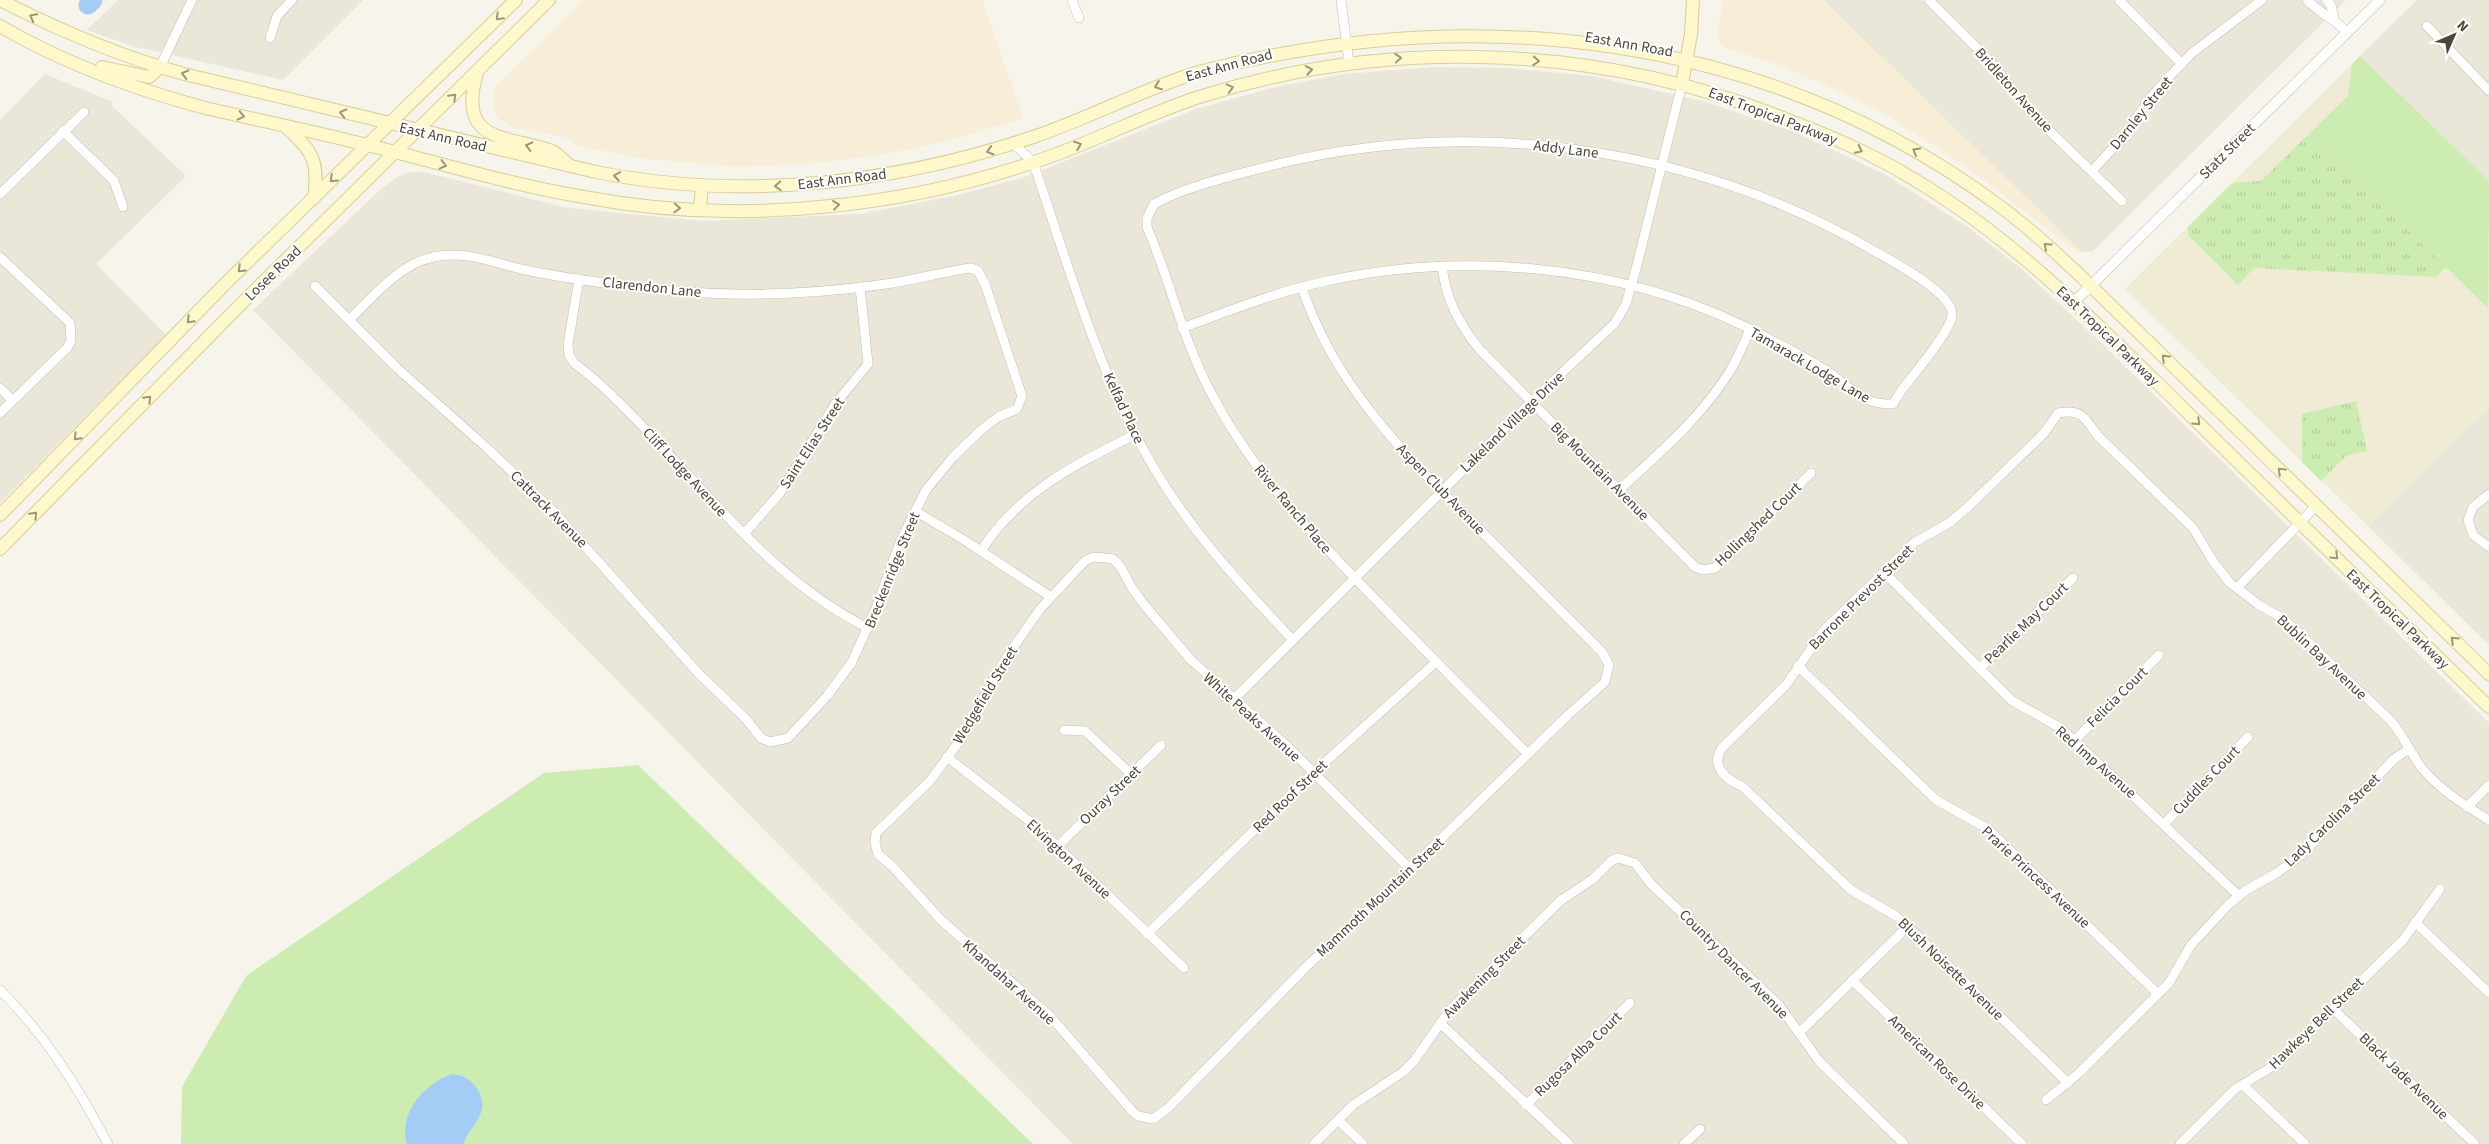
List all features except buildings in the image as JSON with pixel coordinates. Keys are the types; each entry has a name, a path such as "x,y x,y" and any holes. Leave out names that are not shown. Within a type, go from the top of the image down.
{"main road":[{"name":"East Ann Road","path":"0,0 46,24 101,48 160,67 572,168 618,177 702,185 774,186 864,178 945,163 1013,143 1200,71 1282,50 1346,39 1426,31 1520,30 1596,37 1688,55"},
{"name":"Losee Road","path":"0,515 224,285 516,0"},
{"path":"532,18 538,0"},
{"name":"Losee Road","path":"0,549 240,304 419,131 549,0"},
{"path":"1682,84 1688,55 1693,0"},
{"name":"East Ann Road","path":"0,26 78,65 155,94 578,196 619,203 700,209 788,210 877,200 948,187 1033,162 1191,100 1286,74 1349,63 1400,58 1488,57 1596,67 1682,84"},
{"path":"29,42 138,76 149,77 160,67"},
{"name":"East Tropical Parkway","path":"1688,55 1809,96 1846,113 1914,150 2000,206 2038,237 2090,286 2489,674"},
{"path":"477,73 472,100 476,115 484,129 498,138 554,152 572,168"},
{"name":"East Tropical Parkway","path":"1682,84 1733,99 1827,134 1900,171 1980,222 2074,302 2489,707"},
{"path":"285,126 304,144 314,158 317,178 314,198"},
{"path":"700,209 702,185"}],"street":[{"path":"160,67 192,0"},
{"path":"270,38 277,16 292,0"},
{"path":"1072,0 1079,18"},
{"path":"1341,0 1349,63"},
{"name":"Bridleton Avenue","path":"1929,0 2001,74 2034,116 2122,201"},
{"path":"2119,0 2182,64"},
{"name":"Darnley Street","path":"2092,171 2125,135 2151,97 2182,64 2212,37 2262,0"},
{"path":"2307,0 2320,13 2334,18 2347,32"},
{"path":"2326,0 2331,5 2334,18"},
{"name":"Statz Street","path":"2074,302 2380,0"},
{"path":"2427,26 2489,91"},
{"name":"Lakeland Village Drive","path":"1234,699 1531,402 1615,323 1626,304 1663,165 1682,84"},
{"path":"0,194 63,130 84,112"},
{"path":"63,130 114,181 123,207"},
{"name":"Addy Lane","path":"1151,210 1154,204 1163,200 1233,176 1280,163 1317,155 1413,143 1461,142 1555,146 1625,156 1663,165 1706,177 1755,196 1865,246 1936,291 1947,302 1952,311 1949,329 1901,391 1899,398 1893,404 1886,404"},
{"name":"Kelfad Place","path":"1013,143 1033,162 1108,377 1136,434 1168,490 1193,526 1230,572 1293,640"},
{"name":"River Ranch Place","path":"1151,210 1147,218 1147,227 1182,328 1209,389 1245,450 1294,515 1528,754"},
{"name":"Clarendon Lane","path":"349,320 397,275 410,266 431,257 448,255 470,256 522,269 579,279 644,288 710,293 800,292 860,287 971,268 978,271 985,284 1014,366 1021,390 1021,402"},
{"path":"0,257 64,316 72,328 71,341 66,348 0,413"},
{"name":"Tamarack Lodge Lane","path":"1182,328 1302,287 1354,276 1442,266 1494,266 1537,270 1631,286 1703,309 1750,329 1804,357 1863,397 1873,402 1886,404"},
{"name":"Big Mountain Avenue","path":"1442,266 1445,288 1450,303 1467,334 1531,402 1695,567 1703,570"},
{"name":"Cliff Lodge Avenue","path":"579,279 568,344 569,355 574,363 633,416 744,534 812,594 868,628"},
{"name":"Cattrack Avenue","path":"315,286 403,374 487,448 555,513 698,674 746,719 761,738 770,742"},
{"name":"Saint Elias Street","path":"744,534 780,493 835,404 868,364 860,287"},
{"name":"Aspen Club Avenue","path":"1302,287 1313,319 1325,344 1355,392 1407,455 1442,492 1602,652 1609,665 1608,669"},
{"path":"1619,490 1680,433 1712,396 1730,370 1750,329"},
{"path":"0,388 12,400"},
{"name":"Breckenridge Street","path":"770,742 788,738 827,696 852,662 868,628 900,542 926,490 953,457 998,417 1017,409 1021,402"},
{"name":"Barrone Prevost Street","path":"1718,764 1718,754 1721,749 1786,685 1823,631 1915,542 1949,523 1968,507 2045,432 2058,413 2071,411"},
{"name":"Bublin Bay Avenue","path":"2071,411 2085,418 2097,435 2193,528 2221,572 2259,605 2284,619 2391,721 2427,774 2451,796 2489,820"},
{"path":"982,551 1010,513 1046,482 1077,463 1136,434"},
{"name":"Hollingshed Court","path":"1703,570 1715,568 1811,473"},
{"path":"2489,494 2473,508 2468,520 2473,535 2489,547"},
{"path":"2238,588 2316,506"},
{"path":"915,511 982,551 1051,597"},
{"name":"Wedgefield Street","path":"875,843 876,833 917,795 961,739 1004,661 1051,597 1085,561 1093,557 1105,558"},
{"name":"White Peaks Avenue","path":"1105,558 1113,560 1120,566 1132,588 1164,629 1202,671 1285,744 1410,869"},
{"name":"Red Imp Avenue","path":"1884,572 2012,700 2062,729 2075,740 2239,896"},
{"name":"Pearlie May Court","path":"1980,668 2073,578"},
{"name":"Felicia Court","path":"2075,740 2159,655"},
{"name":"Red Roof Street","path":"1147,934 1313,773 1436,662"},
{"name":"Prarie Princess Avenue","path":"1798,666 1936,800 1988,829 2158,994"},
{"name":"Mammoth Mountain Street","path":"1146,1118 1153,1119 1168,1108 1307,966 1605,682 1608,669"},
{"path":"1064,730 1085,731 1131,774"},
{"name":"Cuddles Court","path":"2164,824 2248,737"},
{"name":"Ouray Street","path":"1058,846 1161,745"},
{"name":"Lady Carolina Street","path":"2046,1100 2068,1083 2158,994 2172,978 2191,945 2239,896 2301,854 2394,759 2409,749"},
{"name":"Elvington Avenue","path":"947,757 1058,846 1184,968"},
{"name":"Blush Noisette Avenue","path":"1718,764 1727,779 1742,786 1851,890 1887,910 1907,926 2068,1083"},
{"path":"2467,807 2489,785"},
{"name":"Khandahar Avenue","path":"875,843 878,854 894,867 941,920 1051,1017 1133,1112 1146,1118"},
{"name":"Awakening Street","path":"1314,1144 1353,1105 1403,1072 1414,1061 1449,1011 1560,900 1593,879 1611,861 1618,858"},
{"name":"Country Dancer Avenue","path":"1618,858 1635,863 1651,884 1779,1005 1819,1061 1904,1144"},
{"name":"Hawkeye Bell Street","path":"2180,1144 2228,1096 2284,1057 2333,1009 2402,940 2440,889"},
{"path":"2415,922 2489,994"},
{"path":"1799,1033 1907,926"},
{"name":"American Rose Drive","path":"1852,980 2022,1144"},
{"path":"0,990 23,1013 74,1081 108,1144"},
{"name":"Rugosa Alba Court","path":"1526,1105 1630,1003"},
{"name":"Black Jade Avenue","path":"2333,1009 2475,1144"},
{"path":"1440,1023 1569,1144"},
{"path":"2243,1085 2305,1144"},
{"path":"1338,1120 1363,1144"},
{"path":"1684,1144 1700,1129"}],"shaded area":[{"path":"118,0 363,0 283,80 132,46 87,30"},
{"path":"583,0 982,0 1023,118 951,140 886,154 814,163 739,167 640,158 578,146 565,137 516,128 499,119 493,109 495,87"},
{"path":"1723,0 1823,0 2082,252 2077,252 1972,171 1886,114 1779,65 1723,47 1717,36"},
{"path":"1823,0 2346,0 2092,252 2082,252"},
{"path":"2417,0 2489,0 2489,181 2360,56"},
{"path":"2360,56 2489,181 2489,408 2368,526 2125,289"},
{"path":"1434,67 1505,68 1592,76 1706,102 1795,132 1886,175 1969,228 2023,270 2096,338 2489,723 2489,1144 1073,1144 253,310 380,190 398,176 410,172 424,172 568,208 703,221 860,214 954,196 1025,177 1196,109 1276,87 1344,74"},
{"path":"45,74 113,102 112,106 186,176 96,264 166,335 0,503 0,120"},
{"path":"2489,408 2489,645 2368,526"}],"green space":[{"path":"2360,56 2489,181 2488,308 2309,134 2348,96 2352,64"},
{"path":"2309,134 2446,267 2436,277 2254,268 2238,285 2188,235 2188,227 2232,183 2261,181"},
{"path":"2356,401 2367,451 2347,455 2321,481 2302,462 2302,414"},
{"path":"638,765 1033,1144 181,1144 182,1087 246,976 544,773"}],"water":[{"path":"452,1074 462,1076 471,1082 481,1095 482,1110 463,1144 407,1144 405,1133 406,1121 416,1101 432,1085"}],"waterway":[{"path":"88,5 93,0"}]}
